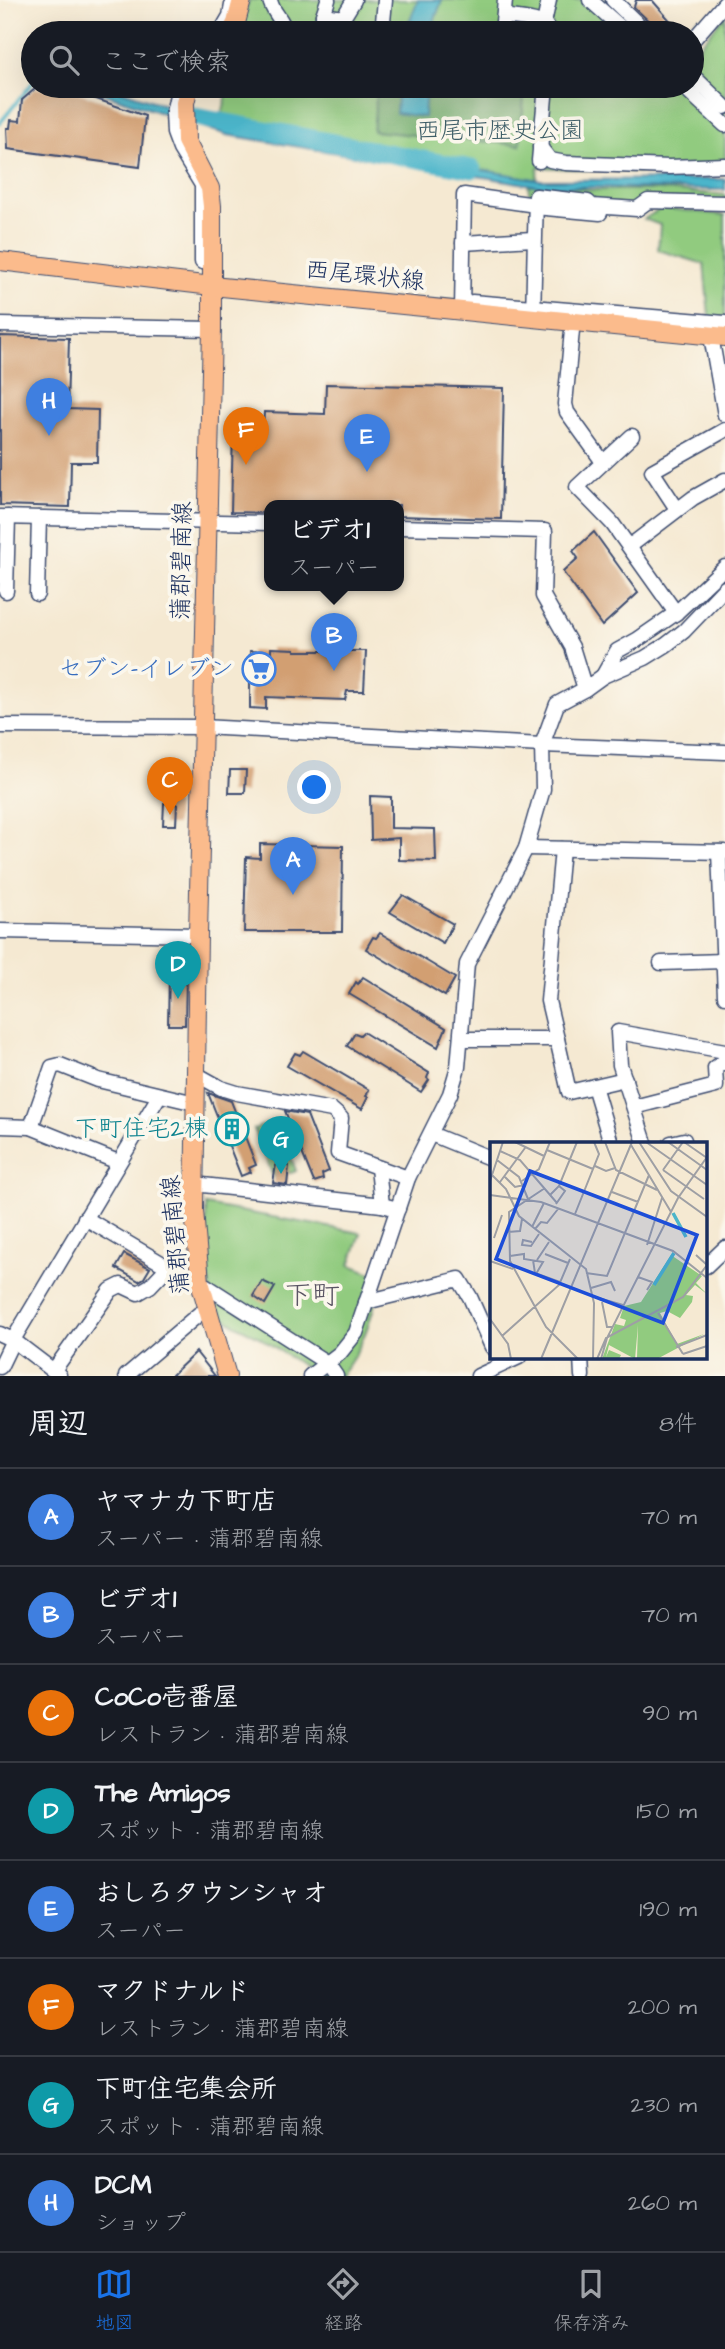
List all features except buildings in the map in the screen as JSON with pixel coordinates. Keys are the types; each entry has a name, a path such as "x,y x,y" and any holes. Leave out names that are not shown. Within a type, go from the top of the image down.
{"main road":[{"path":"237,21 242,0"},
{"name":"蒲郡碧南線","path":"188,98 185,103 186,141 211,188 212,286 194,1184 200,1282 227,1376"},
{"name":"西尾環状線","path":"0,261 212,286 533,312 573,320 718,337"}],"street":[{"path":"227,21 233,0"},
{"path":"244,21 249,0"},
{"path":"270,0 271,8 281,21"},
{"path":"323,21 328,0"},
{"path":"323,15 343,18 354,0"},
{"path":"383,21 385,0"},
{"path":"503,21 505,0"},
{"path":"548,21 549,0"},
{"path":"590,0 614,21"},
{"path":"598,0 621,21"},
{"path":"613,0 635,21"},
{"path":"701,21 719,0"},
{"path":"704,27 725,3"},
{"path":"504,16 522,21"},
{"path":"704,87 725,107"},
{"path":"704,97 725,119"},
{"path":"176,98 173,113 174,133 180,149 202,185 202,262"},
{"path":"545,98 540,154 550,160 669,167 725,165"},
{"path":"696,98 725,125"},
{"path":"467,306 463,243 464,195 642,217"},
{"path":"536,202 588,202 592,206 637,209 648,201 725,203"},
{"path":"536,202 533,312 725,323"},
{"path":"463,243 533,239"},
{"path":"573,320 565,404 567,412 604,462"},
{"path":"0,325 212,329"},
{"path":"718,337 725,415"},
{"path":"677,509 652,471 725,430"},
{"path":"632,436 577,487 612,523 676,613"},
{"path":"630,546 677,509 725,480"},
{"path":"6,591 4,517 264,523"},
{"path":"37,594 39,518"},
{"path":"404,527 545,531 543,596 572,647 585,689"},
{"path":"603,676 617,651 676,613 725,567"},
{"path":"310,1376 340,1353 356,1333 408,1178 450,1094 458,1067 467,964 526,848 543,789 542,745 557,704 603,676 645,658 666,645 684,631 725,588"},
{"path":"0,726 202,727 725,752"},
{"path":"526,848 722,852 725,996"},
{"path":"562,849 548,1001 569,1092 625,1079"},
{"path":"0,931 198,935"},
{"path":"661,963 724,961"},
{"path":"645,1142 620,1065 618,1032 725,1051"},
{"path":"461,1039 557,1040"},
{"path":"634,1107 716,1086 715,1068 725,1061"},
{"path":"31,1126 52,1067 60,1065 97,1080 195,1103"},
{"path":"197,1074 221,1088 237,1093 332,1110 341,1118 338,1153 408,1178"},
{"path":"594,1086 611,1142"},
{"path":"0,1367 6,1337 85,1218 159,1096"},
{"path":"0,1126 31,1126 118,1163"},
{"path":"431,1134 490,1158"},
{"path":"378,1168 382,1205"},
{"path":"194,1184 398,1209"},
{"path":"85,1218 168,1267 200,1282 327,1363 336,1376"},
{"path":"708,1264 725,1248"},
{"path":"6,1337 57,1373 111,1290 121,1285 138,1293 150,1286 168,1267"},
{"path":"366,1303 459,1279 490,1342"},
{"path":"126,1376 199,1314 208,1313"},
{"path":"581,1358 582,1376"},
{"path":"478,1376 498,1361"}],"green space":[{"path":"249,0 628,0 627,3 644,21 243,21"},
{"name":"西尾市歴史公園","path":"725,15 725,171 655,173 538,167 536,183 218,131 226,98 704,98 704,40"},
{"name":"西尾市歴史公園","path":"376,98 524,98 520,145 373,131"},
{"path":"528,183 592,190 660,190 725,195 725,210 661,204 640,215 530,200"},
{"path":"662,208 725,215 725,327 710,326 704,264 658,250 660,225 644,219"},
{"path":"277,1120 296,1171 277,1171 274,1178 254,1129"},
{"path":"206,1205 361,1233 350,1265 382,1277 361,1342 340,1376 318,1376 259,1337 214,1313 206,1263"}],"water":[{"path":"418,0 442,0 434,21 409,21"},
{"path":"117,98 144,98 228,126 540,180 725,179 725,190 538,186 227,135"},
{"path":"397,98 425,98 424,117 396,113"}],"waterway":[{"path":"0,123 21,97"},
{"path":"195,117 472,169"}],"place":[{"name":"DCM","path":"49,436"},
{"name":"マクドナルド","path":"246,465"},
{"name":"おしろタウンシャオ","path":"367,472"},
{"name":"セブン-イレブン","path":"259,669"},
{"name":"ビデオ1","path":"334,671"},
{"name":"CoCo壱番屋","path":"170,815"},
{"name":"ヤマナカ下町店","path":"293,895"},
{"name":"The Amigos","path":"178,999"},
{"name":"下町住宅2棟","path":"232,1129"},
{"name":"下町住宅集会所","path":"281,1174"}],"district":[{"name":"下町","path":"312,1295"}]}
